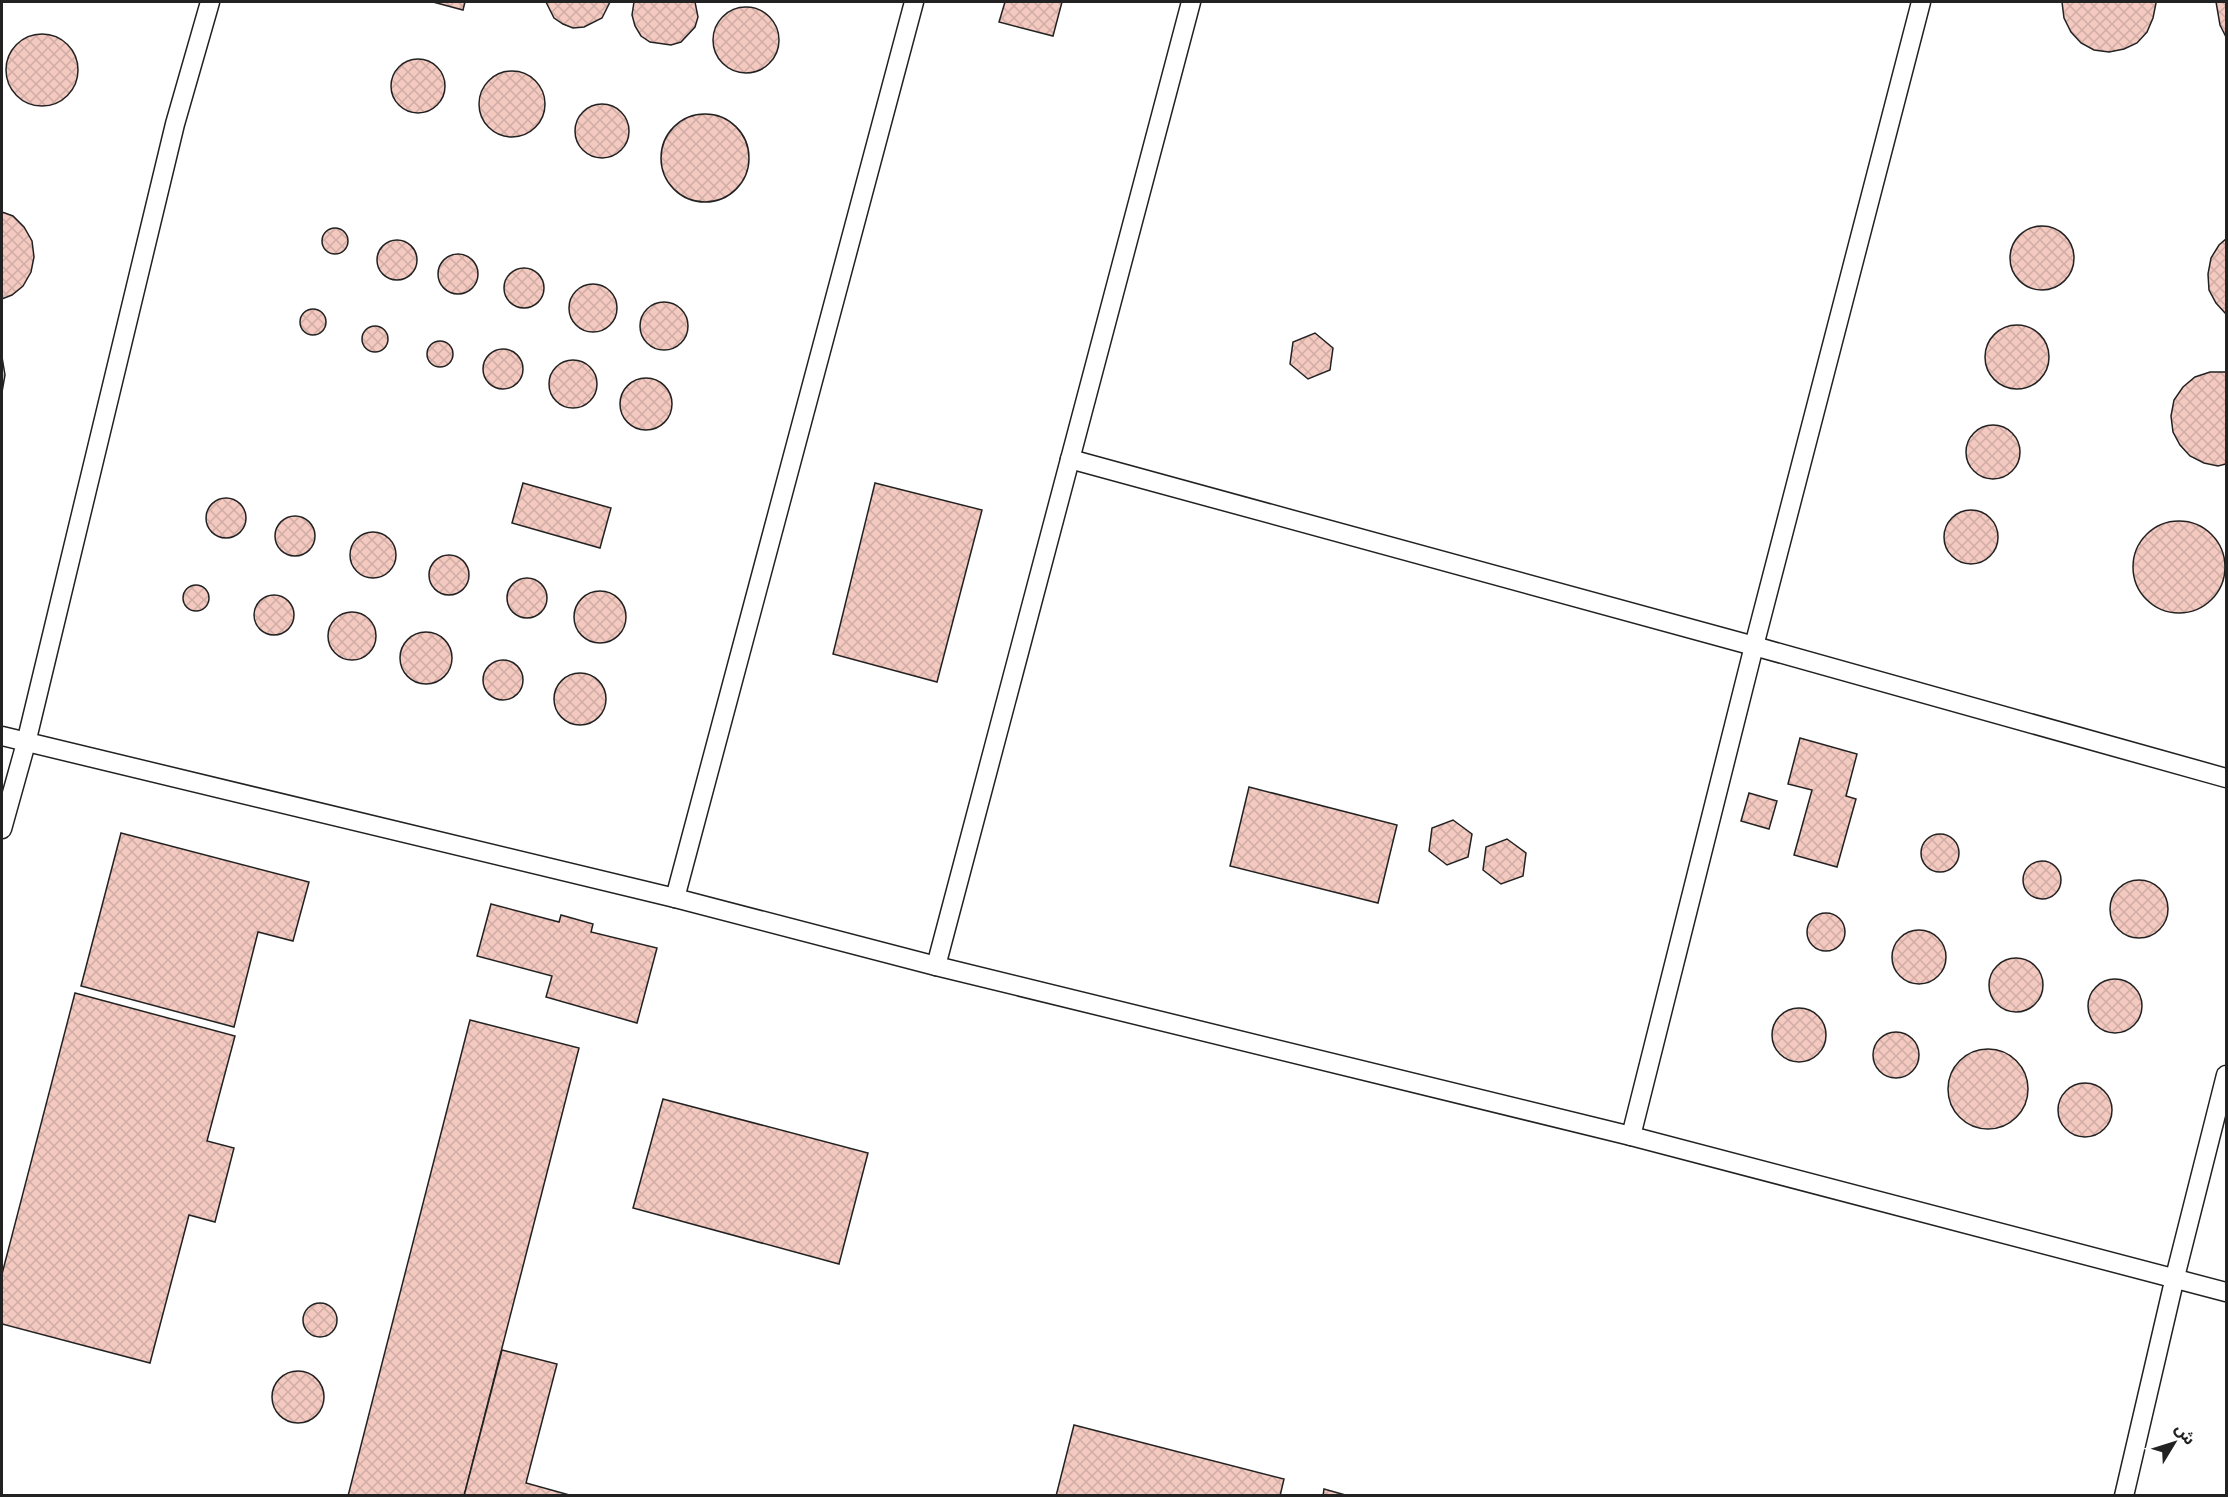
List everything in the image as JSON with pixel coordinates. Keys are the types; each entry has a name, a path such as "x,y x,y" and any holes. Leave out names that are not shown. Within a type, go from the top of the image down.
{"lane":[{"path":"2,829 26,743 175,124 210,2"},
{"path":"675,898 914,2"},
{"path":"936,966 1191,2"},
{"path":"1631,1136 1754,646 1921,2"},
{"path":"1070,459 2226,778"},
{"path":"2,736 675,898 936,966 1631,1136 2226,1292"},
{"path":"2124,1496 2175,1277 2226,1075"}],"building":[{"path":"433,2 465,2 463,10"},
{"path":"546,2 610,2 602,18 584,27 573,28 554,18"},
{"path":"634,2 695,2 698,17 695,27 681,42 671,45 650,42 641,36 635,26 632,15"},
{"path":"1005,2 1062,2 1053,36 999,22"},
{"path":"2062,2 2156,3 2147,32 2137,43 2109,52 2094,50 2081,43 2071,32 2064,18"},
{"path":"2216,2 2226,2 2226,37 2220,25"},
{"path":"746,7 759,10 769,17 776,27 779,40 776,53 769,63 759,70 746,73 733,70 723,63 716,53 713,40 716,27 723,17 733,10"},
{"path":"42,34 62,40 72,50 78,70 72,90 62,100 42,106 22,100 12,90 6,70 12,50 22,40"},
{"path":"413,59 423,59 433,63 441,71 445,86 441,101 433,109 423,113 413,113 403,109 395,101 391,91 391,81 395,71 403,63"},
{"path":"512,71 525,74 535,81 542,91 545,104 542,117 535,127 525,134 512,137 499,134 489,127 482,117 479,104 482,91 489,81 499,74"},
{"path":"597,104 607,104 617,108 625,116 629,131 625,146 617,154 607,158 597,158 587,154 579,146 575,136 575,126 579,116 587,108"},
{"path":"705,114 722,117 736,127 746,141 749,158 746,175 736,189 722,199 705,202 688,199 674,189 664,175 661,158 664,141 674,127 688,117"},
{"path":"2,212 13,216 24,227 32,241 34,257 31,272 23,286 12,295 2,299"},
{"path":"2042,226 2060,232 2068,240 2074,258 2068,276 2060,284 2042,290 2024,284 2016,276 2010,258 2016,240 2024,232"},
{"path":"335,228 345,231 348,241 345,251 335,254 325,251 322,241 325,231"},
{"path":"2226,239 2226,314 2216,303 2209,290 2208,274 2211,258"},
{"path":"397,240 411,246 417,260 411,274 397,280 383,274 377,260 383,246"},
{"path":"458,254 472,260 478,274 472,288 458,294 444,288 438,274 444,260"},
{"path":"524,268 538,274 544,288 538,302 524,308 510,302 504,288 510,274"},
{"path":"588,284 598,284 613,294 617,308 616,317 607,328 598,332 588,332 573,322 569,313 569,303 579,288"},
{"path":"659,302 669,302 684,312 688,326 687,335 678,346 669,350 659,350 644,340 640,331 640,321 650,306"},
{"path":"313,309 323,312 326,322 323,332 313,335 303,332 300,322 303,312"},
{"path":"2017,325 2035,331 2043,339 2049,357 2043,375 2035,383 2017,389 1999,383 1991,375 1985,357 1991,339 1999,331"},
{"path":"375,326 385,329 388,339 385,349 375,352 365,349 362,339 365,329"},
{"path":"1315,333 1333,348 1330,370 1308,379 1290,364 1293,342"},
{"path":"440,341 450,344 453,354 450,364 440,367 430,364 427,354 430,344"},
{"path":"503,349 517,355 523,369 517,383 503,389 489,383 483,369 489,355"},
{"path":"2,357 5,375 2,392"},
{"path":"568,360 578,360 593,370 597,384 596,393 587,404 578,408 568,408 553,398 549,389 549,379 559,364"},
{"path":"2210,372 2226,372 2226,464 2218,466 2204,463 2190,456 2180,445 2173,432 2171,416 2174,400 2183,387 2195,377"},
{"path":"646,378 656,380 664,386 670,394 672,404 670,414 664,422 656,428 646,430 636,428 628,422 622,414 620,404 622,394 628,386 636,380"},
{"path":"1993,425 2003,427 2012,433 2018,442 2020,452 2018,462 2012,471 2003,477 1993,479 1983,477 1974,471 1968,462 1966,452 1968,442 1974,433 1983,427"},
{"path":"523,483 611,508 600,548 512,523"},
{"path":"875,483 982,510 937,682 833,654"},
{"path":"226,498 240,504 246,518 240,532 226,538 212,532 206,518 212,504"},
{"path":"1971,510 1981,512 1990,518 1996,527 1998,537 1996,547 1990,556 1981,562 1971,564 1961,562 1952,556 1946,547 1944,537 1946,527 1952,518 1961,512"},
{"path":"295,516 309,522 315,536 309,550 295,556 281,550 275,536 281,522"},
{"path":"2170,521 2188,521 2205,528 2218,541 2225,558 2225,576 2218,593 2205,606 2188,613 2170,613 2153,606 2140,593 2133,576 2133,558 2140,541 2153,528"},
{"path":"373,532 389,539 396,555 389,571 373,578 357,571 350,555 357,539"},
{"path":"449,555 463,561 469,575 463,589 449,595 435,589 429,575 435,561"},
{"path":"527,578 541,584 547,598 541,612 527,618 513,612 507,598 513,584"},
{"path":"196,585 205,589 209,598 205,607 196,611 187,607 183,598 187,589"},
{"path":"600,591 610,593 618,599 624,607 626,617 624,627 618,635 610,641 600,643 590,641 582,635 576,627 574,617 576,607 582,599 590,593"},
{"path":"274,595 288,601 294,615 288,629 274,635 260,629 254,615 260,601"},
{"path":"347,612 357,612 372,622 376,636 375,645 366,656 357,660 347,660 332,650 328,641 328,631 338,616"},
{"path":"426,632 436,634 444,640 450,648 452,658 450,668 444,676 436,682 426,684 416,682 408,676 402,668 400,658 402,648 408,640 416,634"},
{"path":"503,660 517,666 523,680 517,694 503,700 489,694 483,680 489,666"},
{"path":"580,673 590,675 598,681 604,689 606,699 604,709 598,717 590,723 580,725 570,723 562,717 556,709 554,699 556,689 562,681 570,675"},
{"path":"1800,738 1857,754 1846,796 1856,799 1837,867 1794,855 1812,790 1788,784"},
{"path":"1249,787 1397,825 1378,903 1230,866"},
{"path":"1749,793 1777,801 1769,829 1741,821"},
{"path":"1453,820 1472,834 1468,857 1447,865 1429,851 1432,828"},
{"path":"121,833 309,882 293,941 258,932 234,1027 81,986"},
{"path":"1940,834 1953,840 1959,853 1953,866 1940,872 1927,866 1921,853 1927,840"},
{"path":"1507,839 1526,853 1523,876 1501,884 1483,870 1486,847"},
{"path":"2042,861 2055,867 2061,880 2055,893 2042,899 2029,893 2023,880 2029,867"},
{"path":"2139,880 2155,885 2163,893 2168,909 2163,925 2155,933 2139,938 2123,933 2115,925 2110,909 2115,893 2123,885"},
{"path":"491,904 559,922 561,915 593,924 591,932 657,948 637,1023 546,997 552,976 477,956"},
{"path":"1826,913 1839,919 1845,932 1839,945 1826,951 1813,945 1807,932 1813,919"},
{"path":"1914,930 1924,930 1934,934 1942,942 1946,957 1942,972 1934,980 1924,984 1914,984 1904,980 1896,972 1892,962 1892,952 1896,942 1904,934"},
{"path":"2011,958 2021,958 2031,962 2039,970 2043,985 2039,1000 2031,1008 2021,1012 2011,1012 2001,1008 1993,1000 1989,990 1989,980 1993,970 2001,962"},
{"path":"2110,979 2120,979 2130,983 2138,991 2142,1006 2138,1021 2130,1029 2120,1033 2110,1033 2100,1029 2092,1021 2088,1011 2088,1001 2092,991 2100,983"},
{"path":"75,993 235,1036 207,1141 234,1148 215,1222 189,1215 150,1363 2,1324 2,1274"},
{"path":"1794,1008 1804,1008 1814,1012 1822,1020 1826,1035 1822,1050 1814,1058 1804,1062 1794,1062 1784,1058 1776,1050 1772,1040 1772,1030 1776,1020 1784,1012"},
{"path":"470,1020 579,1048 464,1496 348,1496"},
{"path":"1896,1032 1912,1039 1919,1055 1912,1071 1896,1078 1880,1071 1873,1055 1880,1039"},
{"path":"1980,1049 1996,1049 2017,1060 2028,1081 2028,1097 2017,1118 1996,1129 1980,1129 1966,1123 1954,1111 1948,1097 1948,1081 1954,1067 1966,1055"},
{"path":"2080,1083 2090,1083 2100,1087 2108,1095 2112,1110 2108,1125 2100,1133 2090,1137 2080,1137 2070,1133 2062,1125 2058,1115 2058,1105 2062,1095 2070,1087"},
{"path":"663,1099 868,1153 839,1264 633,1208"},
{"path":"320,1303 332,1308 337,1320 332,1332 320,1337 308,1332 303,1320 308,1308"},
{"path":"502,1350 557,1364 526,1483 573,1496 464,1496"},
{"path":"293,1371 303,1371 317,1378 324,1397 317,1416 303,1423 293,1423 283,1419 276,1412 272,1402 272,1392 276,1382 283,1375"},
{"path":"1074,1425 1284,1479 1280,1496 1056,1496"},
{"path":"1324,1489 1349,1496 1323,1496"}]}
